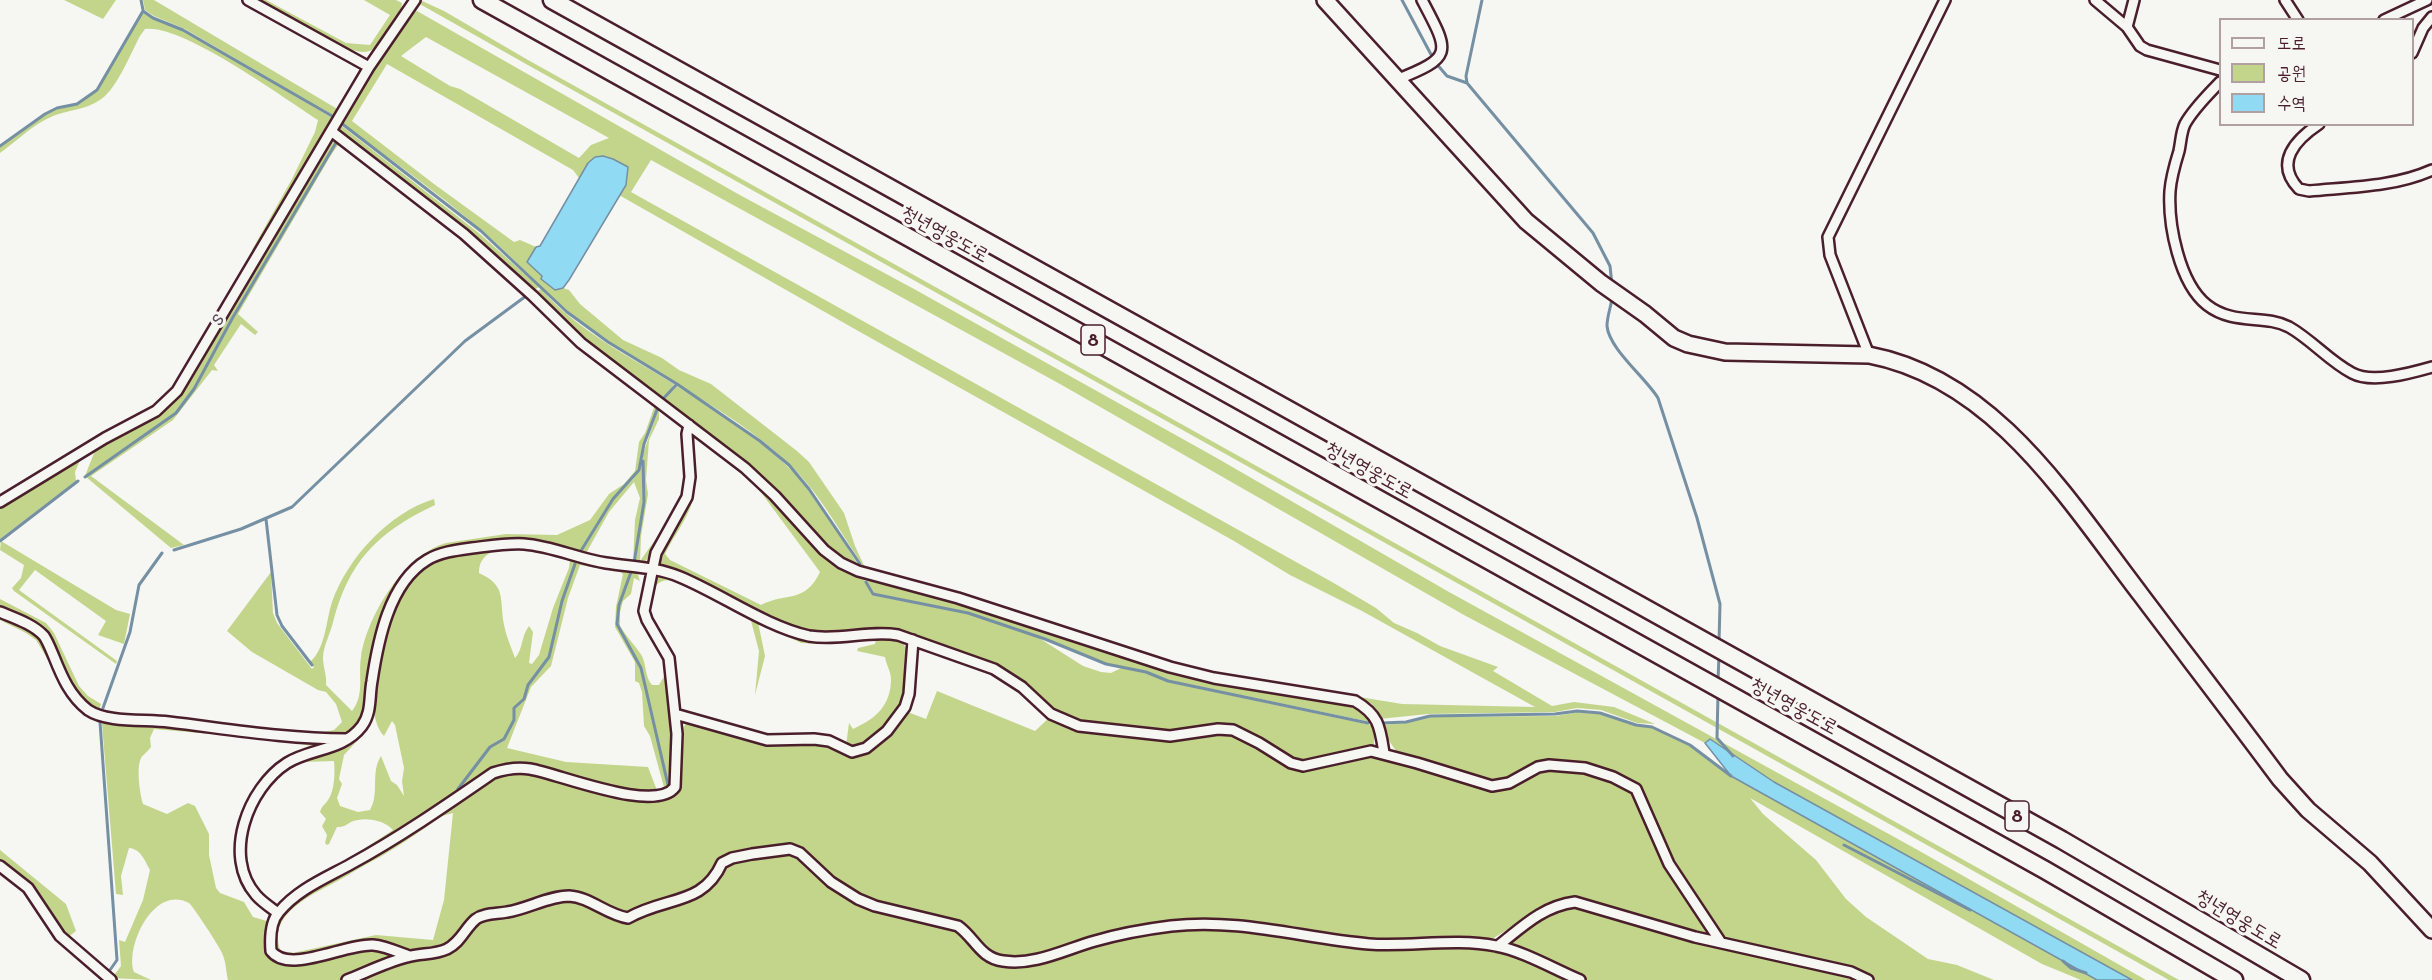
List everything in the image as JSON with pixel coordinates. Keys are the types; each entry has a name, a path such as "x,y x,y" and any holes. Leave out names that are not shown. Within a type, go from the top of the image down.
{"highway":[{"name":"청년영웅도로","path":"482,0 2055,876 2234,980"},
{"name":"청년영웅도로","path":"552,0 2062,840 2301,980"}],"main road":[{"path":"1325,0 1518,213 1542,236 1674,338 1688,345 1705,349 1736,352 1869,355 1886,358 1939,381 1974,403 2017,439 2100,541 2280,779 2308,810 2370,863 2432,930"}],"street":[{"path":"249,0 369,67"},
{"path":"0,502 105,438 156,411 168,400 187,375 369,67 415,0"},
{"path":"1396,80 1428,67 1440,57 1442,51 1440,36 1422,0"},
{"path":"1869,355 1830,255 1828,237 1945,0"},
{"path":"2095,0 2127,27 2140,46 2147,50 2219,70"},
{"path":"2127,27 2134,0"},
{"path":"2285,0 2297,18"},
{"path":"2388,18 2427,0"},
{"path":"2414,48 2423,28 2432,17"},
{"path":"2219,83 2201,102 2185,125 2170,191 2172,222 2179,260 2197,293 2206,304 2232,317 2287,326 2352,373 2363,377 2399,375 2432,367"},
{"path":"334,126 464,234 581,343 745,468 775,496 824,550 841,563 858,571 957,598 1170,667 1214,678 1355,701 1368,709 1376,718 1384,753"},
{"path":"2317,126 2297,143 2288,157 2288,174 2299,189 2309,191 2386,183 2416,177 2432,170"},
{"path":"409,956 373,945 340,949 287,961 276,958 271,951 273,923 278,913 317,881 350,865 493,773 504,770 530,769 610,791 634,795 659,796 672,792 677,780 675,714 669,658 644,611 659,547 687,497 690,477 688,425"},
{"path":"278,913 254,894 246,880 240,852 242,831 248,810 260,790 284,765 298,757 335,747 353,735 367,718 371,706 370,691 376,653 395,597 414,570 440,554 524,544 588,560 652,569 682,578 783,627 809,636 884,632 914,640 1001,673 1022,687 1052,714 1079,726 1170,736 1218,729 1233,730 1259,742 1291,763 1303,766 1371,751 1492,786 1509,783 1538,767 1549,765 1585,768 1636,789 1669,864 1720,941"},
{"path":"0,612 36,629 45,637 63,680 73,694 88,710 104,718 153,720 209,729 320,739 346,739"},
{"path":"675,714 767,740 829,741 852,752 866,748 887,731 905,707 909,694 914,640"},
{"path":"347,980 409,956 437,953 449,948 459,941 476,919 485,915 520,909 564,896 582,898 609,913 628,918 644,909 699,892 708,885 722,862 732,858 790,849 800,852 831,882 858,899 875,906 958,926 966,931 980,951 1001,961 1030,960 1062,953 1096,941 1170,926 1212,923 1273,929 1369,944 1498,946 1580,980"},
{"path":"0,866 28,888 60,936 111,980"},
{"path":"1498,946 1547,909 1559,904 1575,902 1695,937 1851,972 1868,980"}],"green space":[{"path":"64,0 116,0 103,19"},
{"path":"143,0 154,0 339,110 335,117 185,29 154,16 145,10"},
{"path":"254,0 266,0 346,43 370,45 390,15 364,0 396,0 402,3 401,9 375,48 364,52 345,48"},
{"path":"420,0 444,11 528,60 2179,980 2169,980 526,64 418,3"},
{"path":"143,11 153,18 183,30 334,119 260,247 252,250 292,179 315,132 318,120 207,49 161,30 145,29 120,76 99,101 46,119 0,153 0,147 45,115 77,104 97,90"},
{"path":"417,11 738,194 1215,457 1449,592 1916,849 2146,980 2132,980 1774,782 1710,739 1705,743 1464,615 1060,384 651,160 631,192 1332,582 1376,608 1394,623 1440,646 1498,667 1493,671 1552,706 1574,702 1614,707 1655,724 1637,723 1601,710 1577,708 1555,712 1428,714 1379,719 1372,704 1348,696 1209,675 876,573 880,571 1208,672 1402,704 1535,707 1362,611 1290,575 1234,541 619,195 626,185 627,167 619,162 606,157 595,159 584,169 579,178 573,170 387,64 352,121 514,242 520,240 536,247 528,262 555,290 563,288 569,290 580,304 623,340 711,384 797,451 809,462 844,513 866,570 810,487 763,441 736,421 594,332 464,216 340,122 371,71 411,15","holes":["426,37 609,138 591,145 579,158 401,56"]},
{"path":"338,123 480,234 539,287 532,291 431,202 340,132 337,128"},
{"path":"336,141 232,316 193,389 175,412 85,476 96,448 169,402 327,144"},
{"path":"338,141 348,148 347,150 338,145 331,155 238,314 258,332 255,335 241,324 214,365 218,371 212,370 173,420 91,476 184,545 171,548 86,477 176,413 195,390 234,317"},
{"path":"541,289 555,304 587,330 674,384 668,394 661,398 595,348 535,293"},
{"path":"677,386 747,433 797,476 826,513 859,566 833,553 740,458 664,400"},
{"path":"655,405 657,407 643,444 638,470 613,498 578,554 533,540 513,539 450,548 427,555 406,574 372,654 366,708 359,726 345,737 310,735 334,730 342,722 336,704 326,692 318,690 252,652 227,631 271,572 273,613 277,623 312,669 314,667 310,662 322,642 332,602 339,585 359,553 386,526 401,515 434,499 435,505 396,527 367,552 356,567 339,604 325,646 323,661 326,685 352,711 358,698 361,657 371,624 379,606 402,574 416,560 446,543 506,534 557,535 590,520 609,494 624,484 635,471 639,442 645,433"},
{"path":"659,407 659,419 649,440 646,480 648,494 641,536 640,561 680,505 645,562 635,565 644,502 643,454"},
{"path":"81,458 75,472 76,481 0,539 0,508"},
{"path":"642,461 643,501 633,564 635,520 640,498 634,482 609,512 585,555 580,555 614,499 634,478"},
{"path":"693,477 695,487 691,507 665,554 670,560 761,605 801,593 808,589 820,572 757,487 836,568 864,579 872,595 968,614 1014,629 1039,638 1083,666 1101,672 1111,673 1121,668 1146,673 1168,682 1371,725 1374,729 1374,747 1313,763 1292,761 1234,728 1170,734 1079,724 1053,712 1023,685 914,638 809,633 784,625 658,565 660,554"},
{"path":"1,541 116,610 130,614 124,644 98,635 106,621 35,570 19,590 117,661 116,664 14,591 12,588 21,578 24,565 0,550"},
{"path":"524,547 558,555 521,550 497,551 488,555 481,562 479,573 498,588 505,629 515,658 529,626 533,632 529,663 532,664 539,655 553,608 569,568 570,559 576,561 575,564 596,563 614,566 630,570 638,575 640,581 634,578 631,594 623,601 620,626 642,657 652,685 659,685 666,673 673,734 672,786 665,791 650,736 644,726 642,692 639,683 635,681 635,662 615,627 616,607 623,574 580,565 568,598 551,666 531,687 507,748 566,762 648,767 658,793 611,788 516,765 446,801 349,862 333,869 393,830 380,821 356,820 337,827 327,845 325,843 327,835 322,826 326,819 320,812 332,791 334,761 302,762 286,767 300,760 325,755 356,742 344,755 339,779 342,784 337,798 340,806 358,812 370,810 374,797 376,769 381,756 391,781 397,785 404,796 402,781 404,768 395,725 392,721 384,736 376,720 373,699 380,648 398,599 422,567 444,556 471,551"},
{"path":"667,575 808,638 883,635 902,640 907,654 908,672 902,704 887,727 871,740 854,747 846,746 849,723 853,729 868,721 885,704 888,697 891,679 885,657 857,651 858,648 875,644 876,639 823,644 801,643 758,622 765,656 755,695 759,651 750,617 677,582 662,581 650,591 655,578"},
{"path":"866,579 970,607 1210,683 1351,705 1371,722 1168,680 1146,671 1106,663 1046,638 968,612 874,593"},
{"path":"0,599 46,623 54,633 79,686 88,696 101,704 99,710 84,701 72,686 38,626 0,606"},
{"path":"0,615 20,623 42,639 61,681 36,640 0,620"},
{"path":"937,691 1035,731 1050,717 1078,729 1232,733 1290,766 1371,754 1492,789 1549,768 1585,770 1612,779 1634,791 1666,866 1711,936 1575,899 1558,901 1545,906 1489,941 1410,943 1169,924 1029,958 1001,958 982,949 968,929 876,904 843,888 801,850 731,856 706,884 628,915 583,896 484,913 447,946 424,952 360,942 287,958 274,950 281,917 306,893 495,776 505,773 529,772 666,798 675,792 680,783 680,741 687,723 733,733 828,744 852,755 905,711 926,719","holes":["453,813 444,900 433,940 376,935 293,953 281,951 278,937 281,924 288,913 299,904 388,852 442,816"]},
{"path":"1578,712 1599,714 1653,728 1690,746 1731,776 2097,980 2081,980 2042,964 1750,798 1763,814 1816,860 1846,899 1866,917 1928,959 1957,965 1994,980 1874,980 1869,976 1726,938 1719,933 1686,887 1629,783 1549,763 1501,784 1399,755 1381,725 1407,723 1430,717 1556,716"},
{"path":"104,720 321,742 326,745 317,747 279,740 154,729 150,738 151,747 141,758 139,768 143,804 167,814 188,803 195,806 209,834 209,855 216,888 220,893 244,902 253,917 270,922 268,952 280,959 294,960 365,948 381,949 395,956 341,980 228,980 220,949 189,903 176,899 164,902 154,910 138,934 132,961 134,972 151,980 112,978 121,966 119,940 125,942 143,900 150,870 140,853 129,848 121,876 123,895 116,894 102,724"},
{"path":"0,850 66,904 76,931 67,938 0,863"},
{"path":"780,852 799,854 841,892 957,928 1000,963 1170,928 1212,925 1342,943 1498,948 1574,980 353,980 393,963 437,955 477,921 572,898 619,919 690,898 724,864"},
{"path":"1575,904 1865,980 1587,980 1507,947 1506,942 1548,910"}],"water":[{"path":"603,156 628,167 626,185 569,280 563,288 555,290 541,279 542,276 527,262 536,247 540,246 588,163 595,157"},
{"path":"1710,739 1774,782 2132,980 2097,980 1731,776 1705,743"}],"waterway":[{"path":"141,0 143,10"},
{"path":"1402,0 1435,62 1447,76 1467,83"},
{"path":"1482,0 1466,76 1467,83 1593,233 1610,266 1612,285"},
{"path":"0,146 45,114 57,108 77,104 97,90 143,11 153,18 183,30 332,116 481,231 567,312 608,342 677,384 760,441 789,465 809,489 860,564"},
{"name":"s","path":"85,477 176,413 194,389 233,317 337,141"},
{"path":"174,550 241,529 292,507 465,341 526,296"},
{"path":"1612,298 1607,322 1609,335 1621,354 1658,398 1697,518 1720,604 1719,642"},
{"path":"663,399 677,384"},
{"path":"579,554 613,499 639,470 644,444 658,407"},
{"path":"634,563 644,502 643,461"},
{"name":"s","path":"0,541 78,481"},
{"path":"266,519 277,615 282,626 312,665"},
{"path":"103,708 130,632 139,585 162,553"},
{"path":"458,789 490,747 504,739 514,720 514,708 524,699 528,685 549,657 562,601 575,564"},
{"path":"631,572 619,605 617,624 641,668 668,785"},
{"path":"866,582 873,594 968,613 1045,639 1106,664 1146,672 1168,681 1368,723"},
{"path":"1718,681 1719,655"},
{"path":"1718,694 1717,738 1733,756"},
{"path":"1382,723 1406,722 1430,716 1555,714 1577,711 1600,713 1636,725 1652,727 1690,745 1731,776"},
{"path":"100,722 117,960 110,970"},
{"path":"1844,845 1970,910"},
{"path":"2063,961 2071,968 2086,973"}]}
